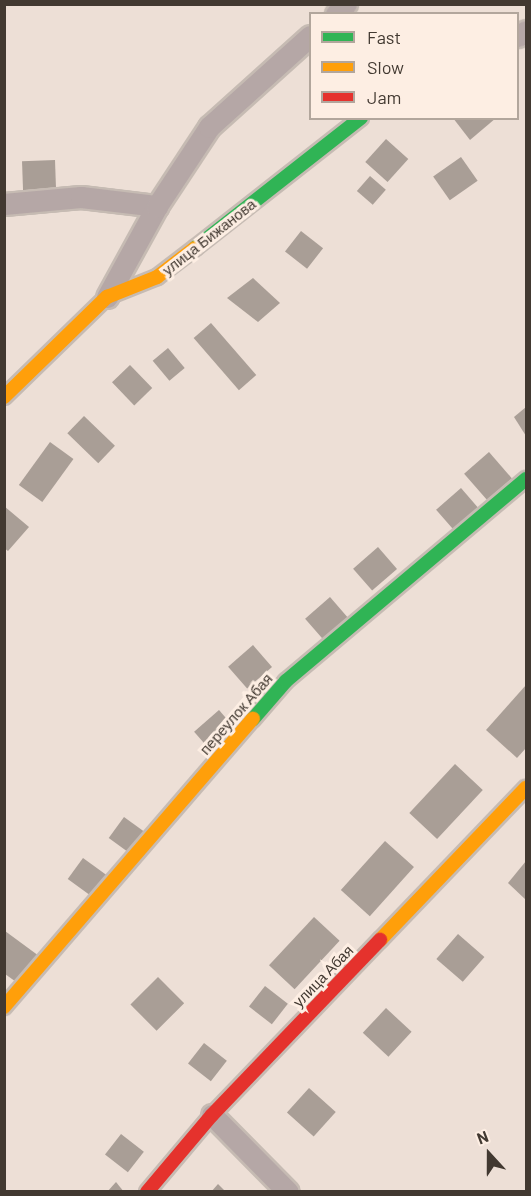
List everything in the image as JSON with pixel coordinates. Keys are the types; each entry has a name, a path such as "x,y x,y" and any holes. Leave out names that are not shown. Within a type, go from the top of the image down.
{"street":[{"path":"107,297 157,206 209,127 309,37"},
{"name":"улица Бижанова","path":"4,398 107,297 157,277 358,120"},
{"path":"4,204 81,197 157,206"},
{"name":"переулок Абая","path":"4,1007 286,681 526,478"},
{"name":"улица Абая","path":"147,1191 212,1114 526,788"},
{"path":"212,1114 288,1191"}],"building":[{"path":"455,120 494,120 470,140"},
{"path":"386,139 408,159 388,182 365,162"},
{"path":"461,157 478,181 450,200 433,177"},
{"path":"55,160 56,190 23,191 22,161"},
{"path":"370,176 386,190 373,205 357,191"},
{"path":"301,231 323,248 307,269 285,251"},
{"path":"253,278 280,303 258,322 227,298"},
{"path":"211,323 256,375 239,390 194,338"},
{"path":"168,348 185,368 169,381 153,361"},
{"path":"130,365 152,388 134,405 112,382"},
{"path":"526,407 526,436 514,417"},
{"path":"84,416 115,446 98,463 67,433"},
{"path":"50,442 73,459 42,502 19,485"},
{"path":"489,452 512,478 487,500 464,474"},
{"path":"461,488 480,510 455,532 436,510"},
{"path":"4,506 29,527 8,551 4,548"},
{"path":"378,547 397,569 372,591 353,569"},
{"path":"330,597 349,619 324,641 305,619"},
{"path":"253,645 272,667 247,689 228,667"},
{"path":"526,685 526,748 517,758 486,730"},
{"path":"219,710 238,732 213,754 194,732"},
{"path":"455,764 483,790 437,839 409,813"},
{"path":"124,817 147,834 132,855 109,838"},
{"path":"385,841 414,867 370,916 341,890"},
{"path":"83,858 106,875 91,896 68,879"},
{"path":"526,861 526,900 508,883"},
{"path":"314,917 340,941 295,989 269,965"},
{"path":"5,931 39,956 19,984 5,974"},
{"path":"458,934 484,957 463,982 436,959"},
{"path":"158,977 184,1003 157,1031 130,1005"},
{"path":"265,986 288,1004 272,1024 249,1006"},
{"path":"386,1008 412,1032 388,1057 363,1033"},
{"path":"204,1043 227,1061 211,1081 188,1063"},
{"path":"309,1088 336,1112 314,1137 287,1113"},
{"path":"121,1134 144,1152 128,1172 105,1154"},
{"path":"116,1182 124,1192 107,1192"},
{"path":"218,1184 226,1192 211,1192"}],"traffic: fast":[{"path":"195,248 358,120"},
{"path":"253,719 286,681 526,479"}],"traffic: slow":[{"path":"4,397 107,297 157,277 195,248"},
{"path":"4,1007 253,719"},
{"path":"380,940 526,788"}],"traffic: jam":[{"path":"147,1192 212,1115 380,940"}]}
